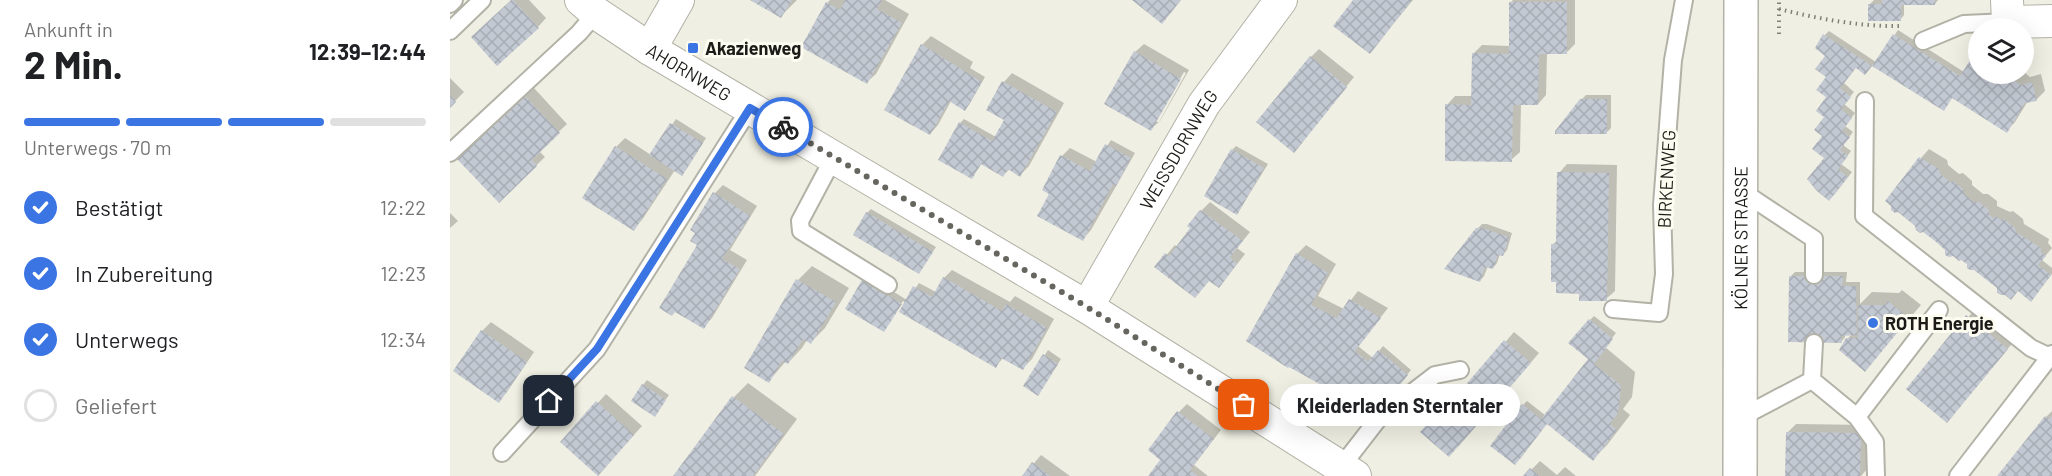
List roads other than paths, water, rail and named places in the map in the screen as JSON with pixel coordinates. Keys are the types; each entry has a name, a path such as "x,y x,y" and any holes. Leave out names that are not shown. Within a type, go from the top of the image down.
{"main road":[{"name":"KÖLNER STRASSE","path":"1740,476 1741,0"}],"street":[{"path":"650,49 678,0"},
{"name":"WEISSDORNWEG","path":"1087,307 1204,104 1281,0"},
{"name":"AHORNWEG","path":"589,7 650,49 1087,307 1348,472"},
{"path":"2007,11 2052,21"}],"lane":[{"path":"450,4 454,0"},
{"path":"450,31 482,0"},
{"name":"BIRKENWEG","path":"1613,309 1659,313 1664,274 1662,205 1672,71 1683,0"},
{"path":"450,153 579,33 589,7"},
{"path":"1923,41 1964,24 2007,11"},
{"path":"1865,101 1864,216 2031,348 2051,356 1958,476"},
{"path":"502,453 597,349 750,108"},
{"path":"834,157 800,221 801,231 888,285"},
{"path":"1740,190 1814,239 1814,275"},
{"path":"1857,417 1939,310"},
{"path":"1812,380 1814,343"},
{"path":"1348,472 1379,418 1435,375 1460,370"},
{"path":"1740,418 1812,380"},
{"path":"1812,380 1857,417 1875,442 1876,476"}],"place":[{"name":"Akazienweg","path":"693,48"},
{"name":"ROTH Energie","path":"1873,323"},
{"name":"Kleiderladen Sterntaler","path":"1244,405"}]}
